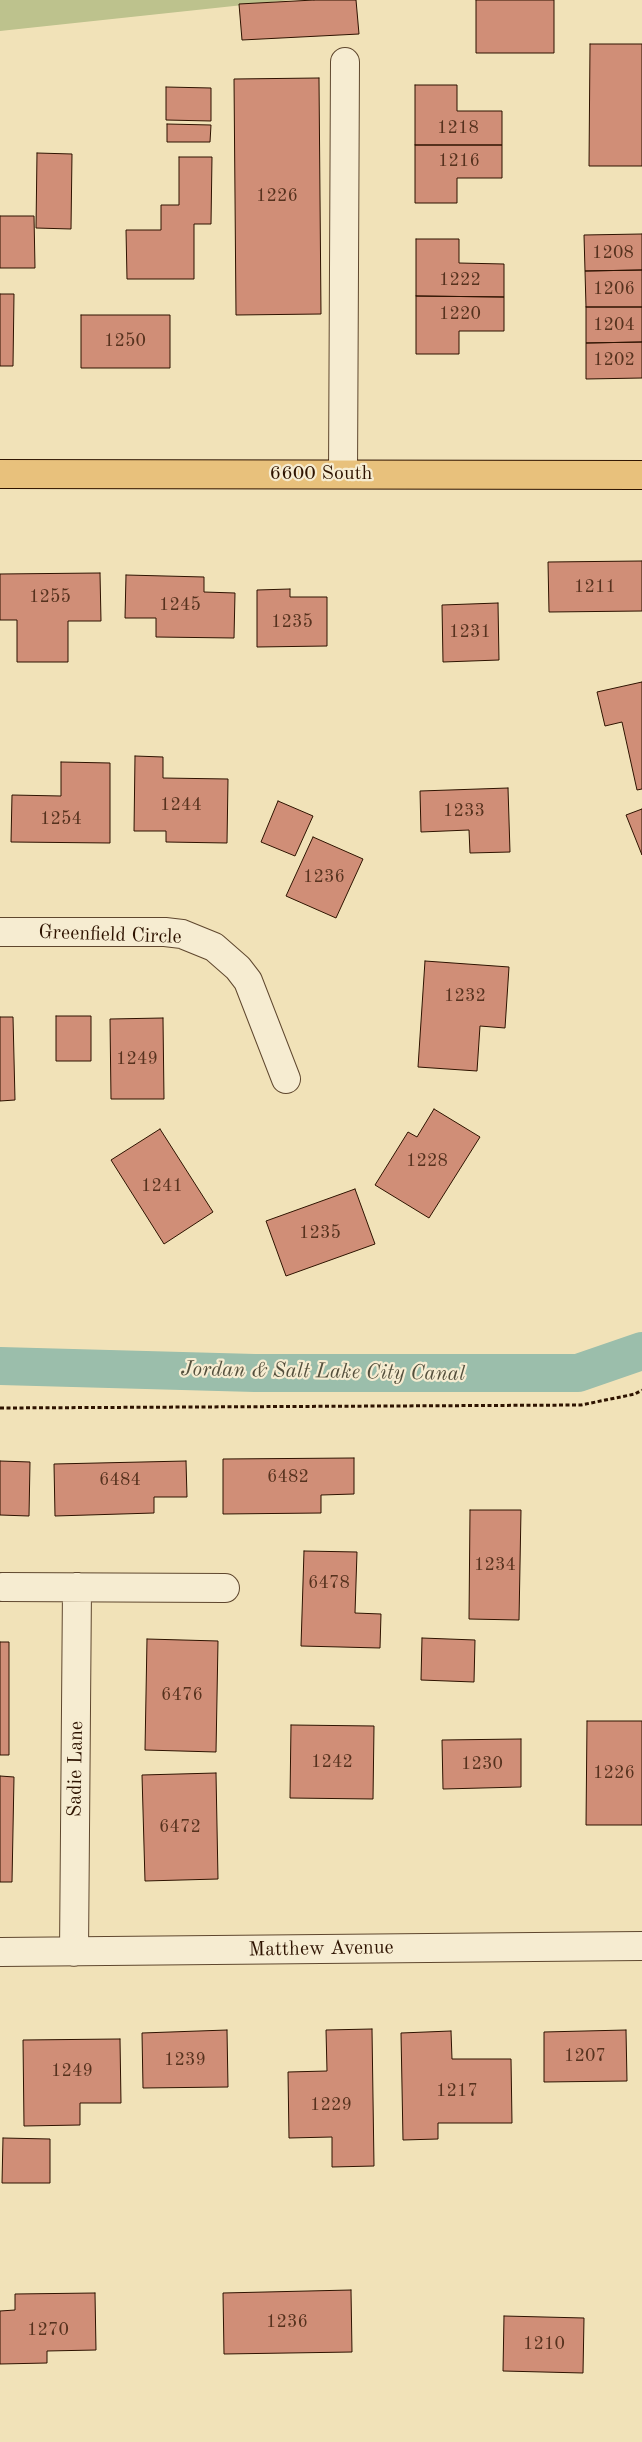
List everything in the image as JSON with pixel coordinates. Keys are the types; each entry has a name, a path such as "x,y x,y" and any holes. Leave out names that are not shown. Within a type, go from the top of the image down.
{"main road":[{"name":"6600 South","path":"0,474 642,475"}],"street":[{"path":"343,474 345,62"},
{"name":"Greenfield Circle","path":"0,932 165,932 182,934 214,947 238,968 248,981 286,1079"},
{"path":"2,1587 225,1588"},
{"name":"Sadie Lane","path":"74,1952 78,1587"},
{"name":"Matthew Avenue","path":"0,1952 642,1946"}],"path":[{"path":"0,1408 581,1405 635,1394 642,1390"}],"green space":[{"path":"0,0 290,0 0,31"}],"building":[{"path":"356,0 359,34 242,40 239,4"},
{"path":"476,0 554,0 554,53 476,53"},
{"path":"590,44 642,44 642,166 589,166"},
{"path":"319,78 321,314 236,315 234,79"},
{"path":"415,85 457,85 457,111 502,111 502,145 415,145"},
{"path":"166,87 211,88 211,121 166,120"},
{"path":"167,124 211,125 210,142 167,142"},
{"path":"415,145 502,145 502,178 457,178 457,203 415,203"},
{"path":"37,153 72,154 71,229 36,228"},
{"path":"179,157 212,157 211,224 194,224 194,279 127,279 126,230 161,230 161,205 179,205"},
{"path":"0,216 34,216 35,268 0,268"},
{"path":"642,234 642,270 585,271 584,235"},
{"path":"416,239 459,239 459,263 504,264 504,297 416,296"},
{"path":"642,270 642,307 586,307 585,271"},
{"path":"0,294 14,294 13,366 0,366"},
{"path":"416,296 504,297 504,331 459,331 459,354 416,354"},
{"path":"586,307 642,307 642,342 586,343"},
{"path":"81,315 170,315 170,368 81,368"},
{"path":"642,342 642,378 586,379 586,343"},
{"path":"642,561 642,611 549,612 548,562"},
{"path":"100,573 101,621 68,621 68,662 17,662 17,620 0,620 0,574"},
{"path":"126,575 204,577 204,592 235,593 234,638 156,637 156,618 125,618"},
{"path":"290,589 290,597 327,597 327,646 257,647 257,590"},
{"path":"498,603 499,660 443,662 442,605"},
{"path":"642,682 642,789 637,790 622,722 605,726 597,692"},
{"path":"135,756 163,757 163,778 228,779 227,843 166,842 166,831 134,831"},
{"path":"61,762 110,763 110,843 11,842 12,795 61,796"},
{"path":"508,788 510,852 470,853 469,830 421,832 420,791"},
{"path":"278,801 313,816 295,856 261,842"},
{"path":"642,809 642,855 626,815"},
{"path":"313,837 363,859 336,918 286,896"},
{"path":"425,961 509,967 505,1028 480,1026 477,1071 418,1067"},
{"path":"56,1016 91,1016 91,1061 56,1061"},
{"path":"0,1017 13,1017 15,1100 0,1101"},
{"path":"163,1018 164,1099 111,1099 110,1019"},
{"path":"434,1109 480,1137 429,1218 375,1185 408,1132 417,1137"},
{"path":"160,1129 213,1212 164,1244 111,1160"},
{"path":"355,1189 375,1244 286,1276 266,1221"},
{"path":"354,1458 354,1494 321,1495 321,1513 223,1514 223,1459"},
{"path":"0,1461 30,1462 29,1516 0,1515"},
{"path":"186,1461 187,1497 154,1497 154,1513 55,1516 54,1464"},
{"path":"470,1510 521,1510 519,1620 469,1619"},
{"path":"304,1551 357,1552 355,1613 381,1614 380,1648 301,1646"},
{"path":"422,1638 475,1640 474,1682 421,1680"},
{"path":"147,1639 218,1641 216,1752 145,1750"},
{"path":"0,1642 9,1642 9,1755 0,1755"},
{"path":"587,1721 642,1721 642,1825 586,1825"},
{"path":"291,1725 374,1726 373,1799 290,1798"},
{"path":"521,1739 521,1787 443,1789 442,1740"},
{"path":"216,1773 218,1879 145,1881 142,1775"},
{"path":"0,1776 14,1777 12,1882 0,1882"},
{"path":"372,2029 374,2166 332,2167 332,2137 289,2138 288,2072 327,2071 326,2030"},
{"path":"227,2030 228,2087 143,2088 142,2033"},
{"path":"626,2030 627,2081 544,2082 544,2032"},
{"path":"451,2031 452,2059 511,2059 512,2123 438,2123 438,2139 403,2140 401,2033"},
{"path":"120,2039 121,2103 80,2103 80,2125 24,2126 23,2040"},
{"path":"3,2138 50,2139 50,2183 2,2183"},
{"path":"351,2290 352,2352 224,2354 223,2293"},
{"path":"95,2293 96,2350 47,2351 47,2363 0,2364 0,2311 15,2310 15,2294"},
{"path":"504,2316 584,2318 583,2373 503,2371"}],"waterway":[{"name":"Jordan & Salt Lake City Canal","path":"0,1366 255,1373 578,1373 642,1351"}]}
